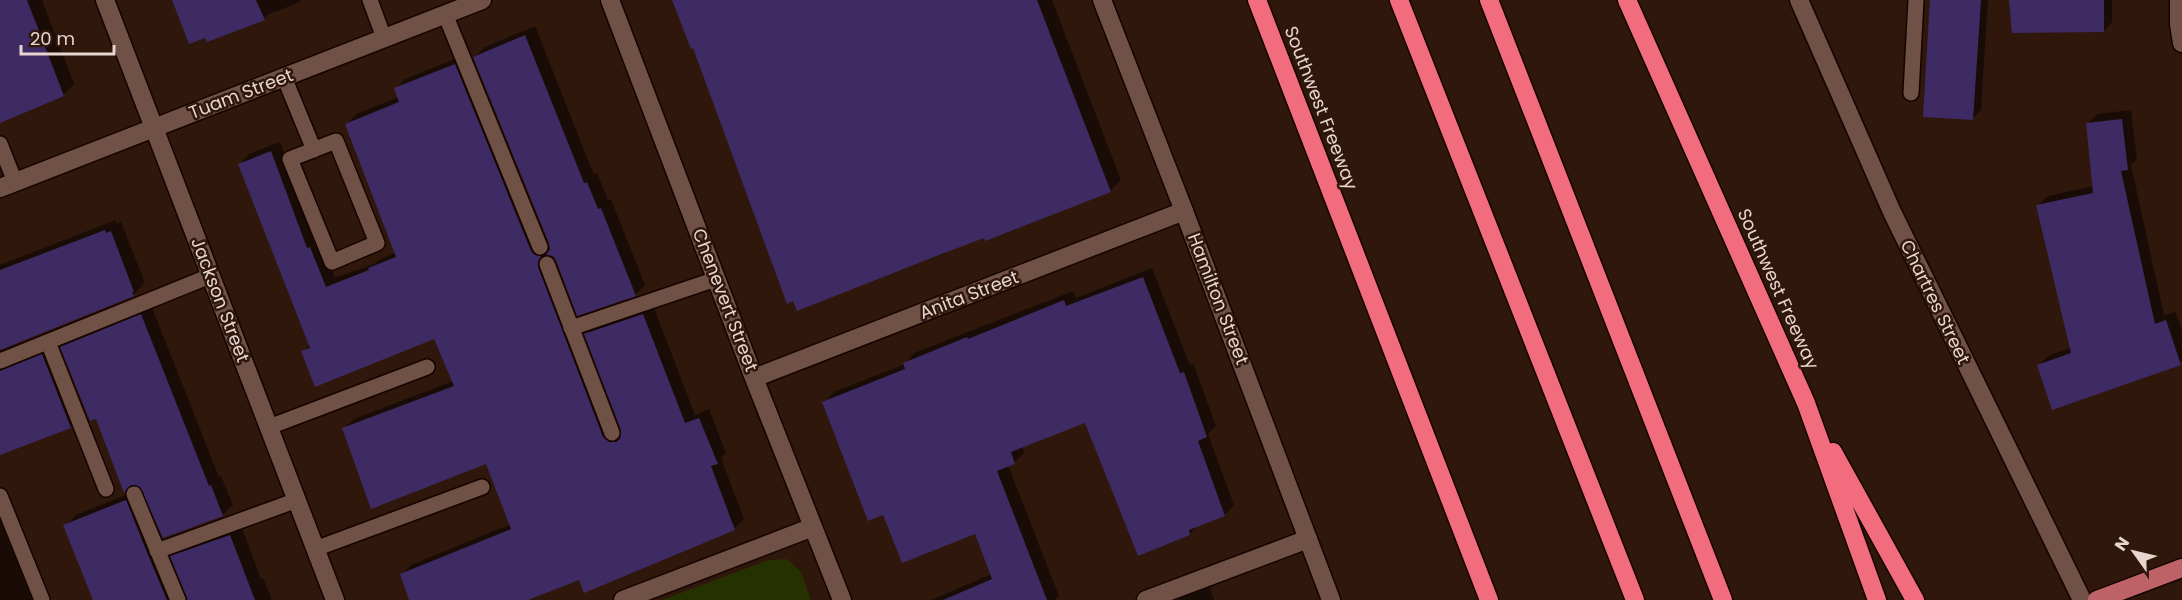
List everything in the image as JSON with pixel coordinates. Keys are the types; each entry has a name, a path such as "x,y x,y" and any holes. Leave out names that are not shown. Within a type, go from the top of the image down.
{"highway":[{"name":"Southwest Freeway","path":"1257,0 1490,600"},
{"path":"1399,0 1635,600"},
{"path":"1489,0 1723,600"},
{"name":"Southwest Freeway","path":"1627,0 1806,404 1877,600"},
{"path":"1806,404 1915,600"},
{"path":"1711,567 1729,600"}],"main road":[{"path":"2097,600 2182,568"}],"street":[{"name":"Jackson Street","path":"105,0 335,600"},
{"name":"Tuam Street","path":"7,185 384,39 448,9 482,0"},
{"name":"Chenevert Street","path":"610,0 754,378 842,600"},
{"name":"Hamilton Street","path":"1102,0 1331,600"},
{"name":"Chartres Street","path":"1799,0 1897,223 2082,600"},
{"path":"2179,0 2182,43"},
{"name":"Anita Street","path":"754,378 1184,211"},
{"path":"623,600 813,527"},
{"path":"1146,600 1308,539"}],"lane":[{"path":"370,0 384,39"},
{"path":"1911,93 1916,0"},
{"path":"448,9 540,247"},
{"path":"284,77 314,150"},
{"path":"336,141 377,243 332,262 290,159 314,150 336,141"},
{"path":"0,144 7,185"},
{"path":"547,264 612,433"},
{"path":"0,361 210,276"},
{"path":"572,328 716,279"},
{"path":"48,342 106,489"},
{"path":"269,427 427,367"},
{"path":"315,549 482,487"},
{"path":"134,494 178,600"},
{"path":"0,496 42,600"},
{"path":"157,551 297,500"}],"green space":[{"path":"787,559 801,572 811,600 662,600 769,560"}],"building":[{"path":"0,0 27,0 64,96 0,123"},
{"path":"172,0 256,0 265,20 207,42 205,38 189,44"},
{"path":"672,0 1037,0 1111,192 985,241 984,238 944,253 797,311 793,301 787,304 693,48 691,49"},
{"path":"1930,0 1981,0 1973,120 1923,117"},
{"path":"2009,0 2104,0 2104,32 2012,33"},
{"path":"525,35 584,183 587,182 598,209 601,208 636,296 577,316 556,260 553,256 546,255 550,249 549,243 473,57"},
{"path":"455,64 531,251 541,256 538,267 603,437 610,442 616,442 620,439 621,430 584,334 643,314 685,423 699,418 718,464 711,466 735,530 584,593 579,580 528,600 409,600 400,574 511,529 486,464 371,509 342,428 454,386 434,339 315,387 301,351 310,348 238,164 271,151 307,248 310,247 326,287 369,270 368,268 396,257 345,124 399,102 394,88"},
{"path":"2122,119 2128,170 2121,171 2155,324 2166,320 2181,365 2052,410 2037,365 2071,353 2036,205 2093,193 2086,123"},
{"path":"105,230 106,233 111,231 134,296 0,350 0,270"},
{"path":"1143,277 1180,373 1184,372 1207,437 1198,441 1225,516 1189,530 1190,535 1138,556 1085,423 1011,452 1015,464 997,471 1047,600 943,600 992,579 975,534 902,563 883,515 868,521 822,402 905,369 903,363 967,337 968,339 1064,300 1066,306"},
{"path":"141,314 223,516 163,538 140,487 131,485 124,493 96,419 90,421 60,347"},
{"path":"42,354 71,428 0,455 0,371"},
{"path":"126,500 167,600 93,600 63,525"},
{"path":"230,535 255,600 188,600 170,556"}]}
